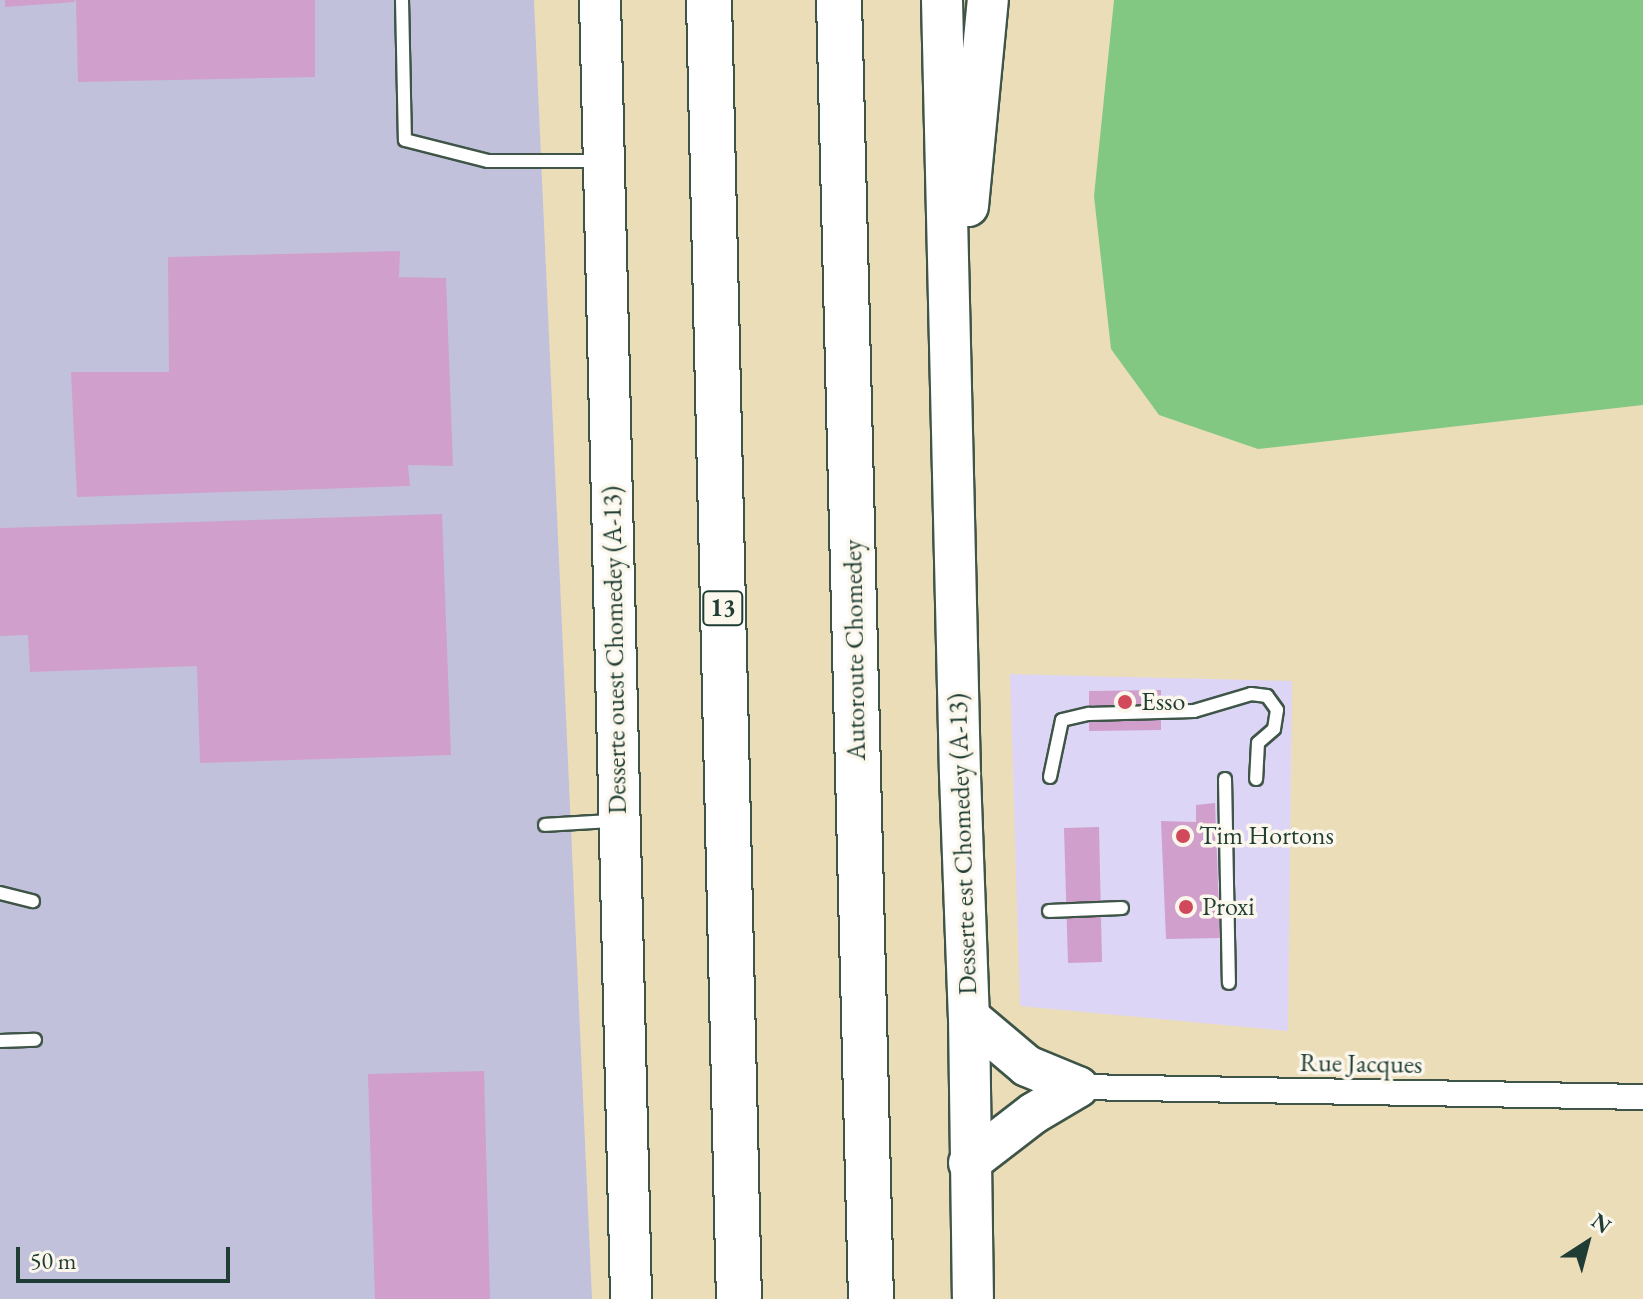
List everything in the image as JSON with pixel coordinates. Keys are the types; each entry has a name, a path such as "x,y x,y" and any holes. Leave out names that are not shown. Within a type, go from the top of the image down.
{"highway":[{"name":"13","path":"709,0 739,1299"},
{"name":"Autoroute Chomedey","path":"839,0 871,1299"},
{"path":"847,352 870,0"}],"main road":[{"name":"Desserte ouest Chomedey (A-13)","path":"600,0 631,1299"},
{"path":"942,0 951,389"},
{"path":"951,389 988,0"},
{"name":"Desserte est Chomedey (A-13)","path":"951,389 969,1017 973,1299"},
{"path":"969,1017 1027,1066 1078,1087"},
{"path":"969,1163 1034,1113 1078,1087"}],"street":[{"name":"Rue Jacques","path":"1078,1087 1643,1097"}],"lane":[{"path":"402,0 405,140 488,161 603,161"},
{"path":"1050,777 1062,720 1089,714 1194,711 1251,694 1267,696 1277,710 1274,729 1258,743 1256,779"},
{"path":"1225,779 1229,983"},
{"path":"545,825 620,820"},
{"path":"0,893 33,901"},
{"path":"1049,911 1122,908"},
{"path":"0,1041 35,1040"}],"shaded area":[{"path":"0,0 534,0 592,1299 0,1299"},
{"path":"1010,674 1292,681 1288,1031 1020,1006"}],"green space":[{"path":"1114,0 1643,0 1643,405 1258,449 1159,415 1111,349 1094,196"}],"building":[{"path":"5,0 74,0 75,2 5,7"},
{"path":"76,0 315,0 315,77 78,82"},
{"path":"400,251 399,277 446,278 453,466 408,465 410,486 77,497 71,372 169,372 168,257"},
{"path":"442,514 451,755 200,763 197,666 30,672 28,635 0,636 0,528"},
{"name":"Esso","path":"1161,690 1161,730 1089,731 1089,691"},
{"path":"1215,803 1220,938 1166,939 1161,821 1196,822 1196,805"},
{"path":"1099,827 1102,962 1068,963 1064,828"},
{"path":"484,1071 490,1299 375,1299 368,1074"}],"place":[{"name":"Esso","path":"1125,702"},
{"name":"Tim Hortons","path":"1183,836"},
{"name":"Proxi","path":"1186,907"}]}
